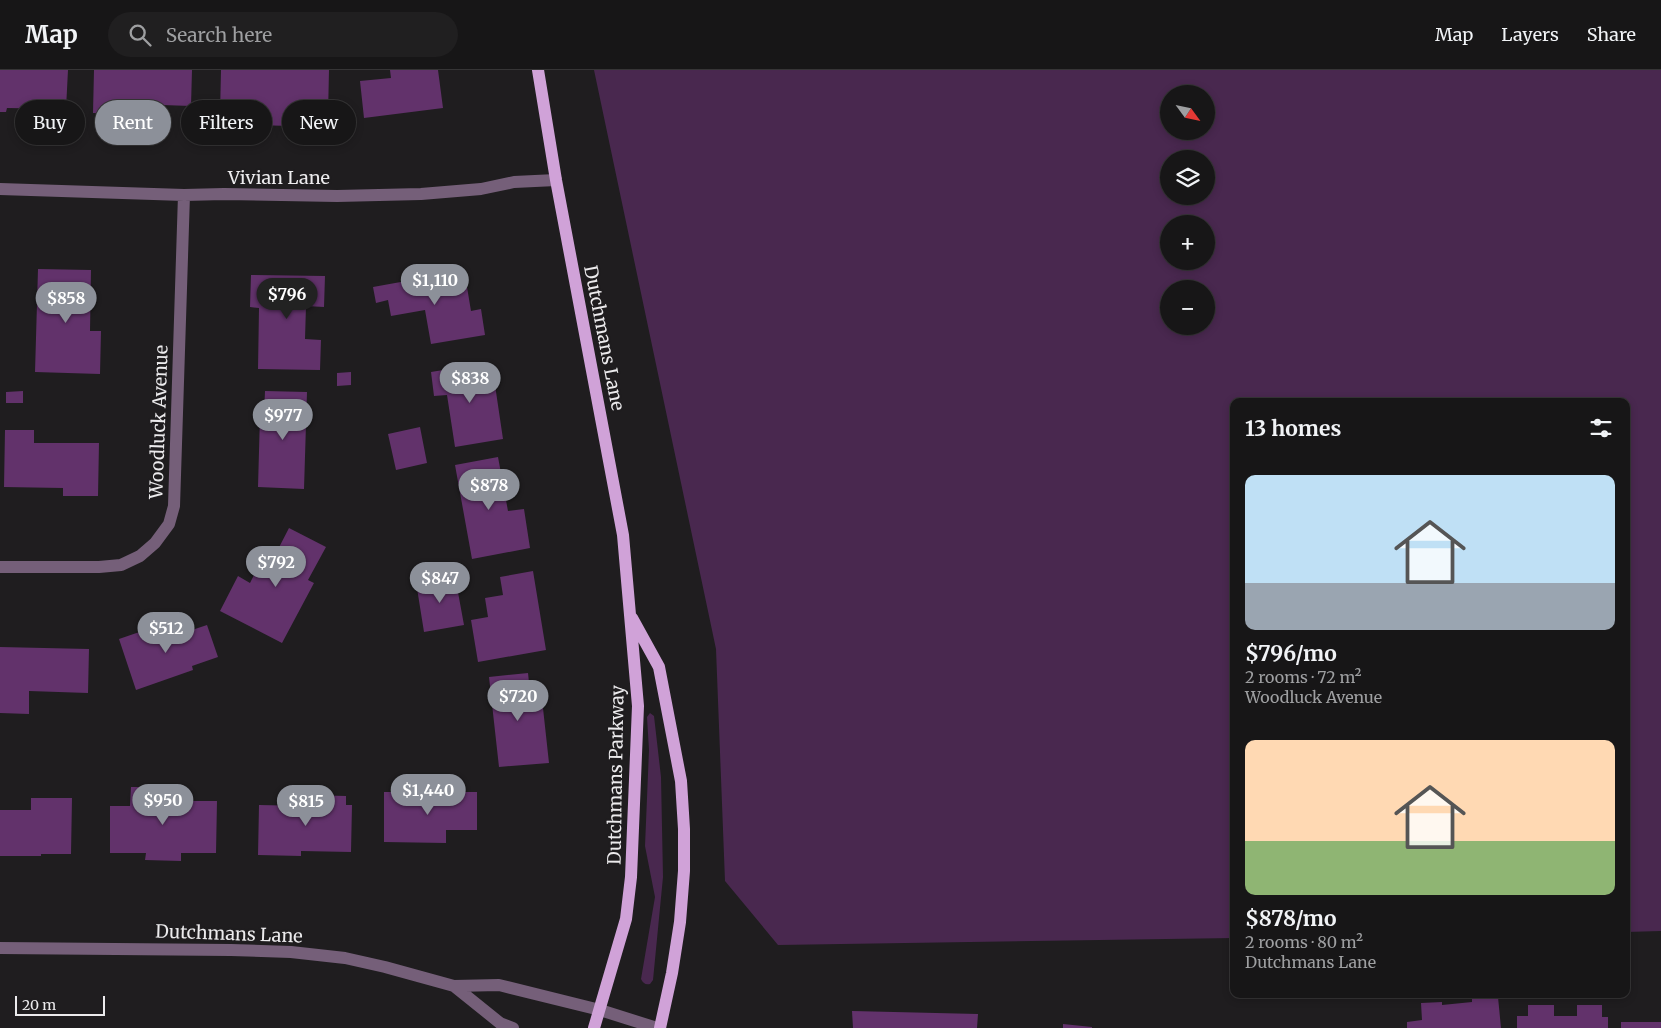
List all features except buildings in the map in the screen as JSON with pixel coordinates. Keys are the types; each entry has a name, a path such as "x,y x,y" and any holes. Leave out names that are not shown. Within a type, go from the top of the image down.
{"main road":[{"name":"Dutchmans Lane","path":"538,70 556,180 622,535 630,614"},
{"name":"Dutchmans Parkway","path":"594,1028 626,919 631,877 638,706 630,614"},
{"path":"630,614 659,667 681,781 684,871 680,922 672,973 658,1028"}],"street":[{"name":"Vivian Lane","path":"0,189 184,195 421,194 481,189 514,182 556,180"},
{"name":"Woodluck Avenue","path":"0,567 99,567 121,565 140,556 156,543 169,524 174,506 184,195"},
{"name":"Dutchmans Lane","path":"0,948 231,950 291,952 345,958 385,966 454,986 499,985 600,1010 658,1028"},
{"name":"Dutchmans Lane","path":"454,986 500,1022 513,1028"}],"shaded area":[{"path":"594,70 1661,70 1661,931 1630,932 1630,398 1230,398 1230,938 778,945 725,881 716,649"},
{"path":"650,713 654,716 661,777 663,877 653,980 648,984 644,983 641,979 655,897 645,846 649,750 647,717"}]}
